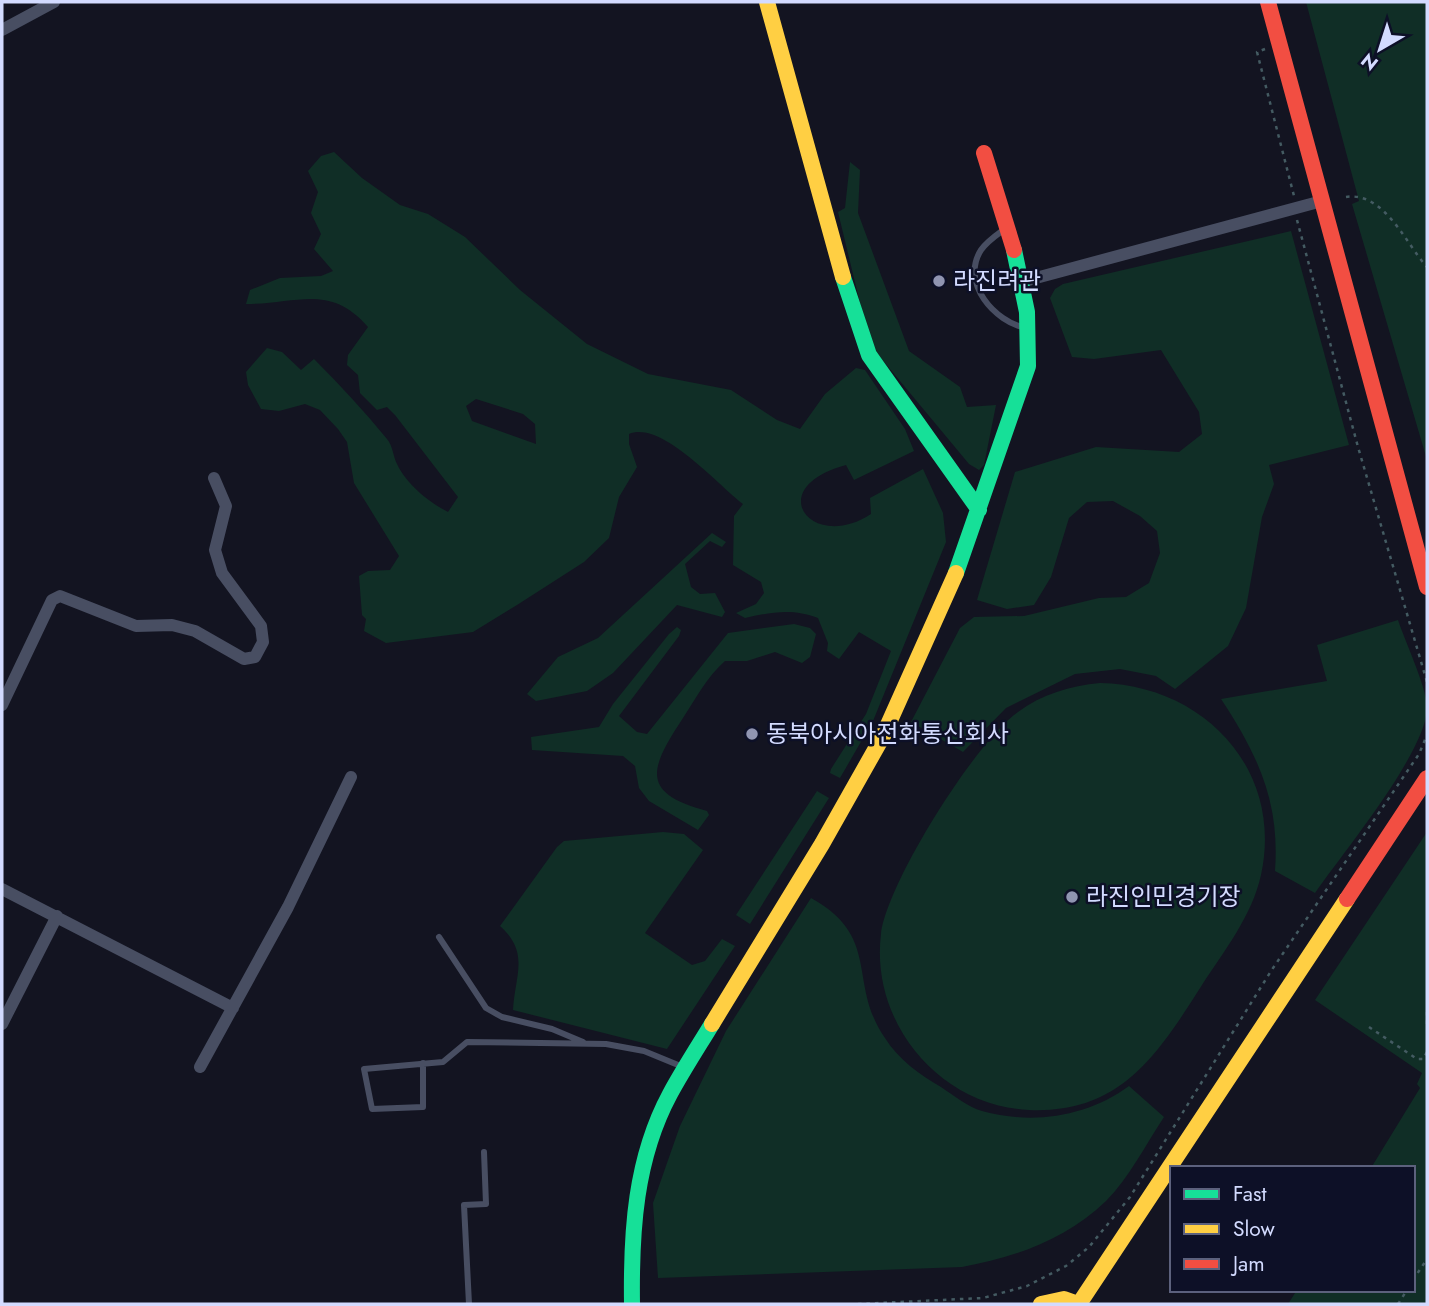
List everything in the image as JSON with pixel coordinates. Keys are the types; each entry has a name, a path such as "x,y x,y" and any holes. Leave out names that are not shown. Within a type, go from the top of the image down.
{"main road":[{"path":"767,2 864,343 891,389 979,510"},
{"path":"1268,2 1427,587"},
{"path":"632,1304 636,1187 653,1129 685,1068 867,768 960,565 1028,366 1028,328 1021,282 985,152"},
{"path":"1170,1166 1427,778"},
{"path":"1041,1304 1064,1299 1079,1304 1170,1166"}],"street":[{"path":"2,30 54,2"},
{"path":"1021,282 1322,201"},
{"path":"2,705 52,600 60,596 135,626 172,625 195,631 244,659 256,657 263,642 261,626 222,573 215,550 226,506 214,478"},
{"path":"200,1066 288,906 351,777"},
{"path":"2,889 233,1008"},
{"path":"2,1024 57,916"}],"lane":[{"path":"1006,228 982,250 975,264 976,276 982,295 993,312 1009,325 1028,328"},
{"path":"439,937 486,1008 502,1017 552,1029 587,1044"},
{"path":"423,1063 423,1107 372,1109 364,1069 423,1063 443,1062 467,1042 587,1044 644,1051 685,1068"},
{"path":"469,1304 464,1205 486,1204 484,1152"}],"path":[{"path":"1280,45 1257,52 1294,187 1294,208 1358,447 1427,682"},
{"path":"1346,197 1368,200 1379,207 1427,267"},
{"path":"858,1304 983,1298 1027,1286 1066,1266 1089,1247 1130,1197 1271,971 1419,754 1427,734"},
{"path":"1427,1012 1427,1025"},
{"path":"1369,1027 1417,1059 1423,1059 1427,1052"},
{"path":"1415,1277 1427,1259"}],"green space":[{"path":"1306,2 1427,2 1427,460 1352,204 1359,201"},
{"path":"334,152 362,178 400,205 428,214 465,237 520,290 587,344 648,374 731,390 777,420 800,429 825,394 856,368 865,370 905,429 914,451 854,480 846,465 820,475 806,488 801,501 804,513 815,522 830,526 850,524 871,514 870,498 923,469 943,513 946,542 873,721 840,778 830,773 831,769 866,714 891,651 859,632 839,659 827,651 828,643 818,618 782,612 745,618 736,613 756,604 764,593 761,582 733,565 734,516 743,504 688,456 657,436 642,432 629,434 629,444 637,467 619,497 609,538 584,562 473,632 386,643 364,631 366,619 362,615 359,576 368,571 390,570 399,556 354,483 347,442 338,429 320,410 305,404 279,411 261,409 248,385 246,372 267,348 282,352 301,370 314,359 387,439 401,472 419,492 448,512 458,497 395,415 387,407 377,410 360,393 358,375 347,365 348,355 368,327 354,313 326,300 246,304 250,290 280,278 321,276 333,271 314,249 321,234 311,213 318,192 308,171 321,156","holes":["476,399 523,414 535,424 536,444 472,421 466,406"]},
{"path":"850,162 860,170 858,213 909,351 960,387 967,407 996,405 984,465 979,470 969,464 875,351 868,336 838,212 845,208"},
{"path":"1291,231 1349,445 1269,465 1274,484 1262,517 1246,608 1228,646 1175,689 1156,676 1120,669 1075,674 1006,708 963,752 911,722 960,628 974,617 1024,616 1099,598 1126,597 1149,583 1160,553 1157,531 1140,516 1113,501 1087,502 1069,518 1051,577 1034,605 1007,609 977,600 1015,472 1096,447 1179,452 1202,434 1199,412 1161,350 1094,359 1072,357 1050,298 1055,289 1063,284"},
{"path":"712,533 726,542 722,547 710,541 685,564 691,587 700,594 715,593 725,612 722,617 677,605 613,673 587,691 536,701 527,694 558,657 598,638"},
{"path":"1398,620 1426,697 1424,725 1400,774 1315,893 1275,871 1274,823 1264,780 1246,740 1221,699 1327,681 1317,645"},
{"path":"794,624 810,628 816,634 810,657 802,663 775,652 747,661 725,661 702,688 664,751 658,764 657,776 661,787 670,796 685,804 707,811 709,815 698,830 649,801 639,788 635,766 623,756 532,750 531,737 599,727 613,704 677,627 681,630 679,636 619,716 637,732 647,734 728,633"},
{"name":"라진인민경기장","path":"1100,683 1137,687 1172,699 1202,717 1228,740 1247,768 1260,801 1265,836 1261,875 1251,905 1228,946 1169,1034 1134,1075 1089,1102 1061,1109 1029,1110 996,1105 966,1093 940,1076 917,1053 899,1027 887,998 881,967 881,934 887,911 916,849 958,782 1000,728 1018,712 1047,696 1078,686"},
{"path":"817,791 829,798 750,924 736,915"},
{"path":"663,832 684,834 703,850 645,933 692,965 705,961 722,939 735,946 667,1049 513,1010 518,955 509,936 500,926 557,847 564,841"},
{"path":"1427,832 1427,1304 1288,1304 1296,1292 1415,1292 1415,1166 1372,1166 1420,1088 1417,1084 1422,1073 1315,1000"},
{"path":"811,898 833,913 856,945 867,998 874,1018 890,1046 917,1072 961,1100 977,1109 1001,1115 1039,1117 1095,1105 1129,1086 1164,1117 1130,1171 1106,1201 1074,1226 1039,1245 1002,1258 962,1267 658,1278 653,1203 680,1126 726,1031"}],"traffic: fast":[{"path":"956,573 1028,366 1027,312 1014,250"},
{"path":"843,277 869,355 979,510"},
{"path":"632,1304 634,1223 649,1144 670,1094 712,1024"}],"traffic: slow":[{"path":"767,2 843,277"},
{"path":"712,1024 822,844 883,736 956,573"},
{"path":"1170,1166 1347,899"},
{"path":"1079,1304 1170,1166"},
{"path":"1041,1304 1064,1299 1078,1304"}],"traffic: jam":[{"path":"1268,2 1427,587"},
{"path":"984,153 1014,250"},
{"path":"1347,899 1427,778"}],"place":[{"name":"라진려관","path":"939,281"},
{"name":"동북아시아전화통신회사","path":"752,734"},
{"name":"라진인민경기장","path":"1072,897"}]}
